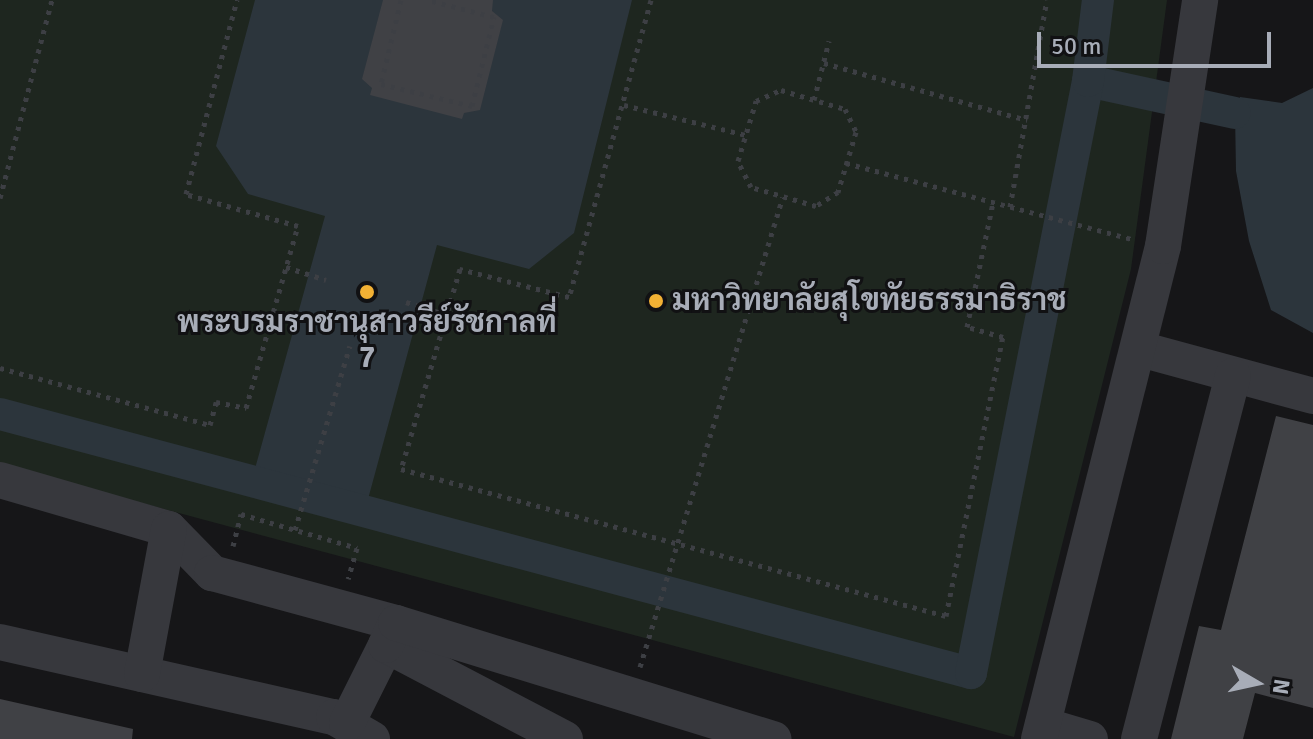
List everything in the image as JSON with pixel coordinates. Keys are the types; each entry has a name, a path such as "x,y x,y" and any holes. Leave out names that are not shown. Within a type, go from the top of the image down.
{"street":[{"path":"1090,739 1041,732 1140,349 1163,246 1200,0"},
{"path":"1140,349 1313,396"},
{"path":"1139,739 1233,376"},
{"path":"0,480 169,529 212,573 391,634 632,695 774,739"},
{"path":"142,674 169,529"},
{"path":"0,642 142,674 360,731 391,634"},
{"path":"391,634 565,739"}],"path":[{"path":"0,198 52,0"},
{"path":"0,368 210,425 216,402 246,408 298,226 186,194 237,0"},
{"path":"401,0 381,84 472,106 494,17 446,2 428,0"},
{"path":"651,0 569,297 460,269 401,469 946,616 1003,337 967,327 993,203"},
{"path":"1010,207 1047,0"},
{"path":"814,100 829,41"},
{"path":"824,63 1027,120"},
{"path":"781,90 845,109 856,132 838,192 816,206 751,187 738,161 746,135 756,101 781,90"},
{"path":"624,105 746,135"},
{"path":"846,163 1084,228 1163,246"},
{"path":"632,695 783,197"},
{"path":"286,267 326,280"},
{"path":"406,302 447,315"},
{"path":"295,530 350,346"},
{"path":"241,514 357,548"}],"shaded area":[{"name":"มหาวิทยาลัยสุโขทัยธรรมาธิราช","path":"0,0 1167,0 1131,269 1014,737 0,465"},
{"path":"255,0 632,0 574,233 529,269 437,245 364,514 251,483 325,216 248,194 216,146"},
{"path":"1313,88 1313,333 1271,310 1249,241 1236,171 1235,113 1240,97 1282,103"}],"building":[{"path":"383,0 493,0 492,11 503,20 480,110 464,113 462,119 370,95 372,88 362,79"},
{"path":"1276,416 1313,425 1313,708 1255,693 1243,739 1171,739 1199,626 1221,630"},
{"path":"0,699 133,729 132,739 0,739"}],"waterway":[{"path":"0,414 971,673 1088,81 1098,0"},
{"path":"1088,81 1235,113"}],"place":[{"name":"พระบรมราชานุสาวรีย์รัชกาลที่ 7","path":"367,292"},
{"name":"มหาวิทยาลัยสุโขทัยธรรมาธิราช","path":"656,301"}]}
